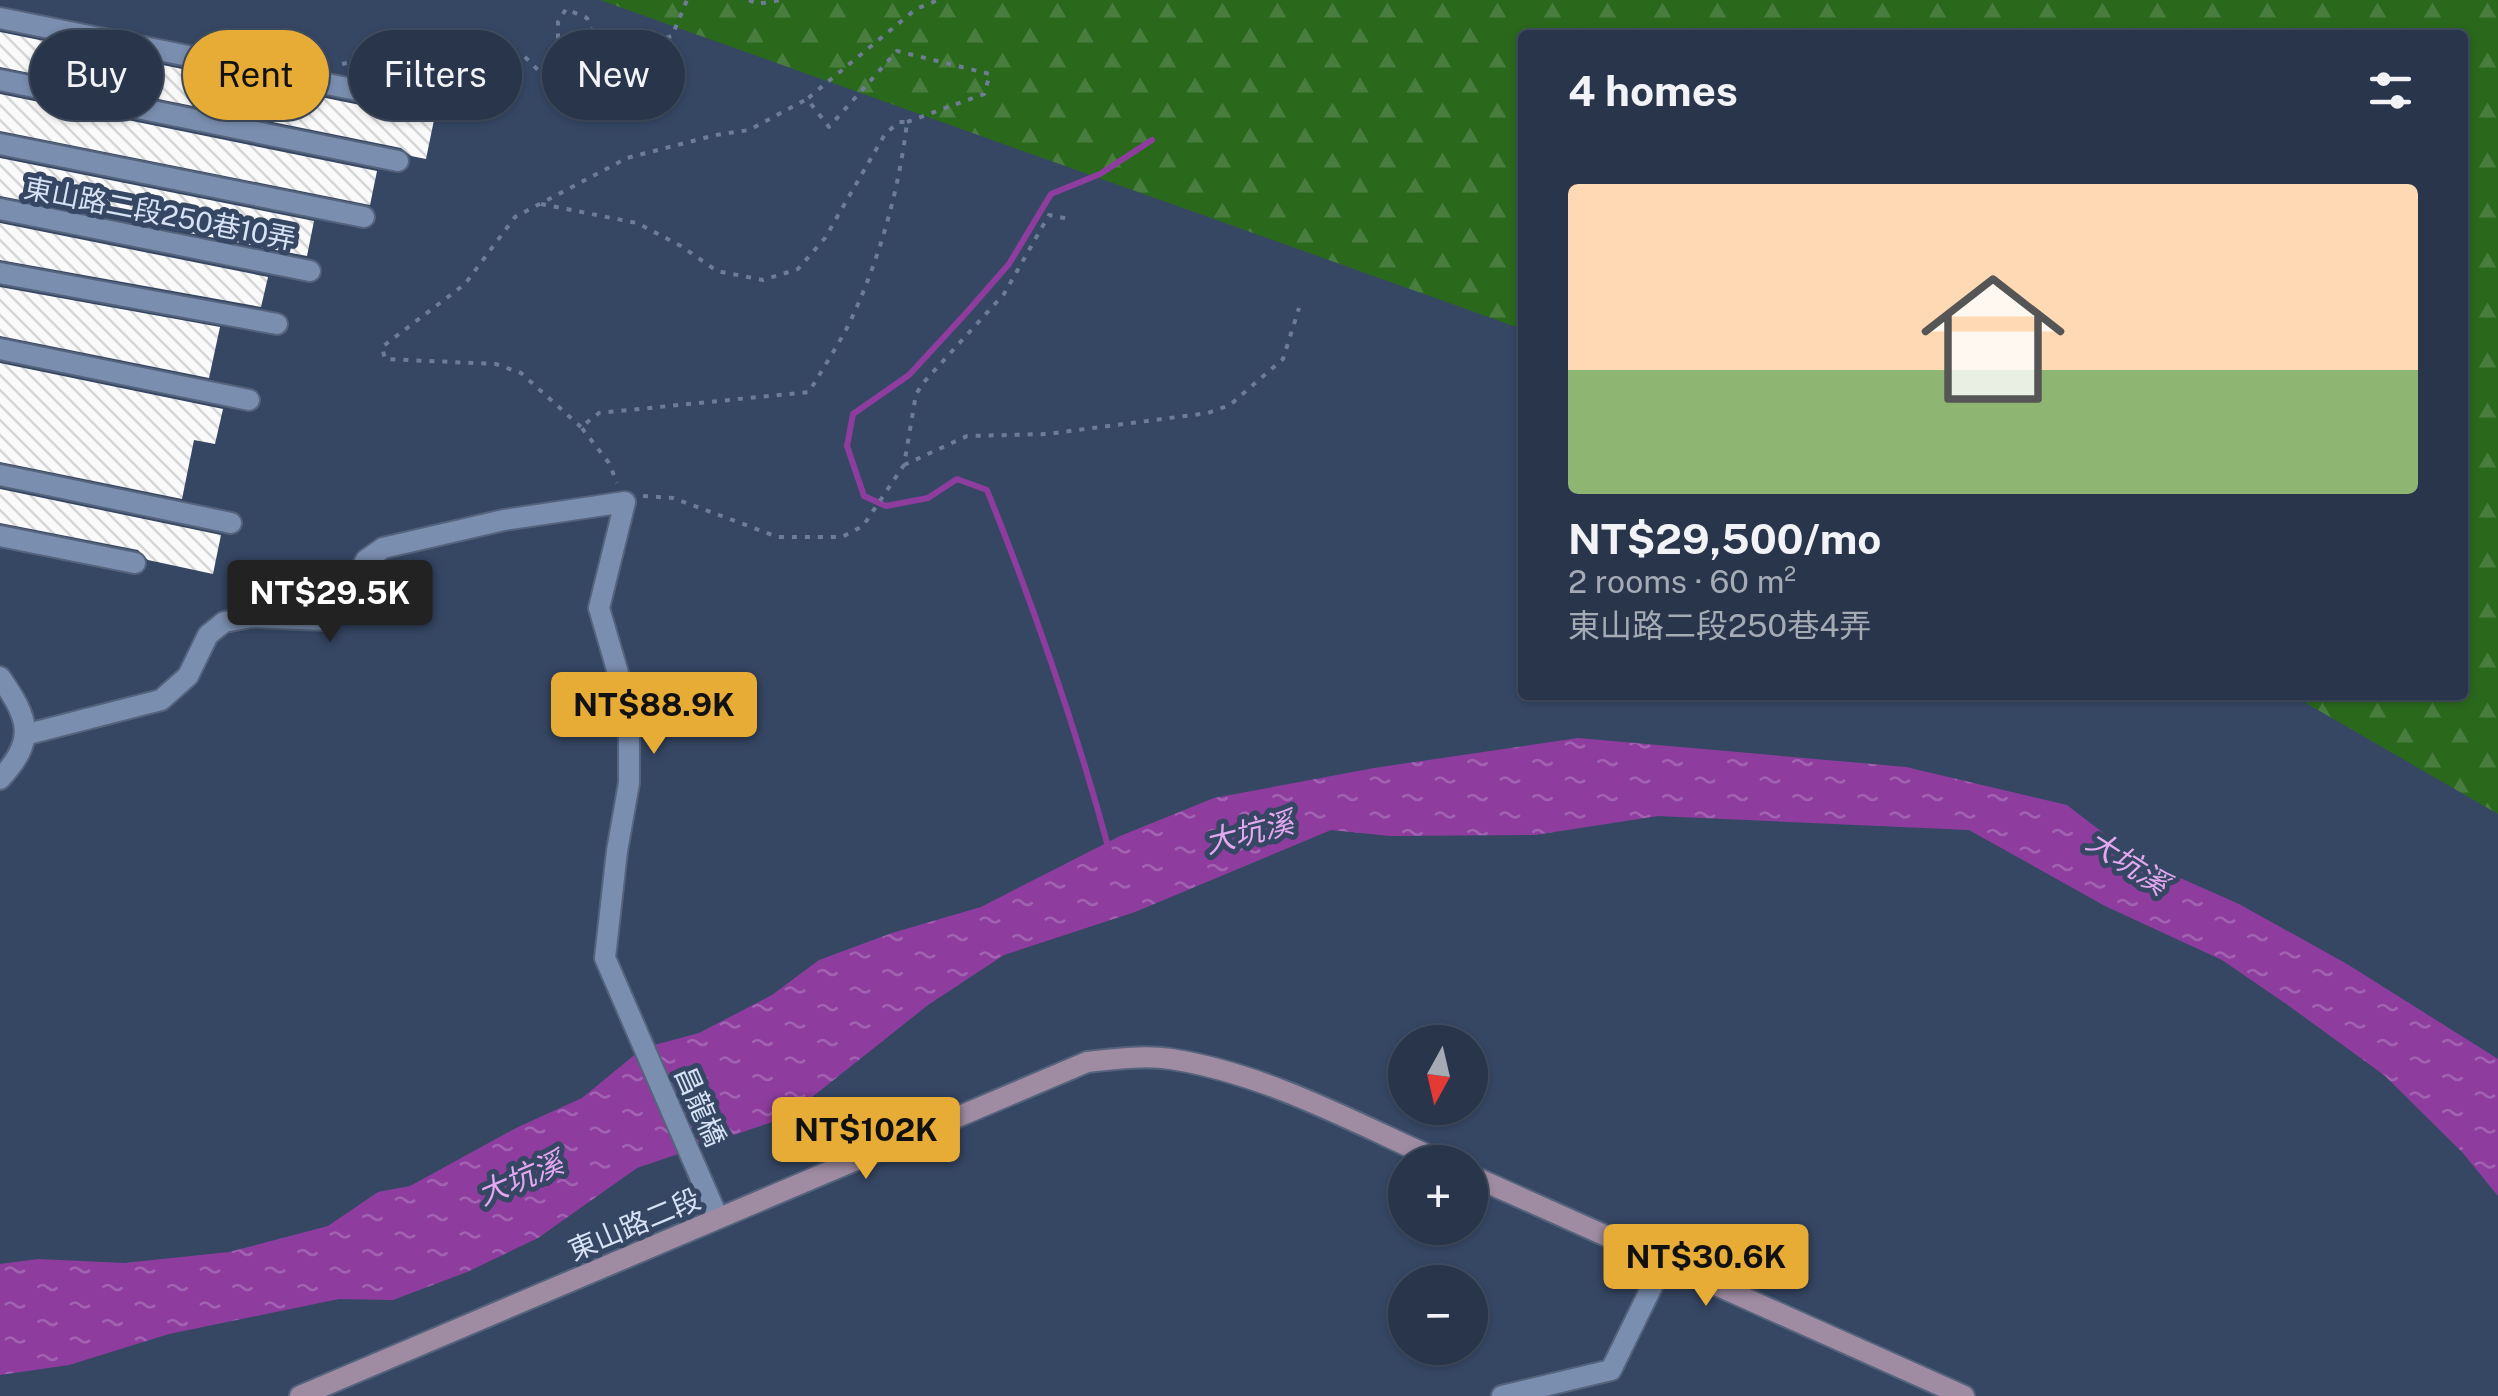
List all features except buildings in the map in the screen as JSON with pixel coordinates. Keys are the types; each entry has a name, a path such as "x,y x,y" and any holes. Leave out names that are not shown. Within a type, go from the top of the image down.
{"main road":[{"name":"東山路二段","path":"300,1396 1087,1062 1169,1059 1241,1077 1280,1090 1404,1145"},
{"path":"1488,1183 1964,1396"}],"street":[{"path":"0,18 183,54"},
{"path":"0,80 398,161"},
{"path":"0,144 364,217"},
{"name":"東山路二段250巷10弄","path":"0,209 310,271"},
{"path":"0,273 277,324"},
{"path":"0,349 249,400"},
{"path":"0,475 232,523"},
{"path":"28,734 161,700 188,676 208,634 224,622 252,616 324,620 338,612 366,560 383,548 504,520 624,502"},
{"name":"昌龍橋","path":"624,502 600,608 620,680 629,738 629,783 605,958 718,1218"},
{"path":"0,536 135,563"},
{"path":"0,677 28,734 21,757 0,779"},
{"path":"1502,1396 1611,1370 1664,1262"}],"path":[{"path":"329,68 372,58 432,60 436,51 425,36 449,44 478,79 483,71 522,54 545,77 558,75 558,22 566,9 587,18 596,41 614,54 672,36 687,0"},
{"path":"749,0 757,4 781,0"},
{"path":"938,0 916,9 807,99 749,130 627,158 514,217 465,284 382,347 385,359 496,364 521,373 581,427 609,463 624,502 646,496 673,498 778,537 842,537 863,526 904,465 916,394 924,382 1004,294 1049,216 1070,219"},
{"path":"541,204 637,223 717,271 763,280 798,269 825,238 885,134 899,122 984,94 990,74 897,51 829,127 807,99"},
{"path":"581,427 598,413 809,392 848,324 872,264 901,172 907,122"},
{"path":"904,465 967,436 1047,434 1208,414 1230,405 1283,359 1299,308"}],"green space":[{"path":"600,0 2498,0 2498,814 2301,700 2468,700 2468,30 1518,30 1518,328"}],"water":[{"name":"大坑溪","path":"1578,738 1906,767 2067,805 2137,859 2239,904 2347,964 2498,1059 2498,1196 2462,1152 2384,1075 2289,1006 2222,960 2105,906 1969,830 1658,816 1535,835 1390,836 1331,830 1135,912 1004,955 928,1005 787,1117 637,1168 538,1238 467,1272 393,1300 339,1299 169,1334 69,1365 0,1375 0,1264 38,1259 124,1263 229,1252 328,1226 378,1192 410,1186 518,1127 582,1098 643,1048 699,1033 772,995 819,960 981,907 1120,836 1214,798 1374,768"}],"waterway":[{"path":"1109,850 1053,668 987,490 957,479 928,498 886,506 864,496 847,446 853,414 909,375 967,312 1009,264 1051,194 1100,174 1152,140"}]}
